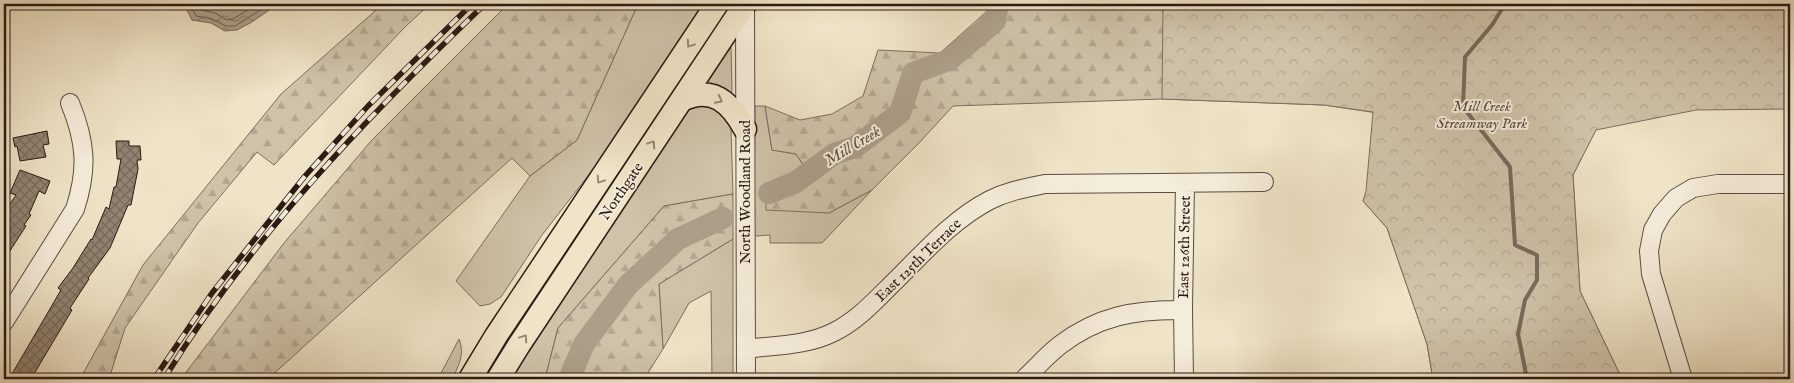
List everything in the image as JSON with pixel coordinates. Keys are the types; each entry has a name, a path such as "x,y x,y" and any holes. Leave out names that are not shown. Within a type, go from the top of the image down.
{"main road":[{"name":"Northgate","path":"470,379 496,336 717,4"},
{"name":"Northgate","path":"498,379 745,4"},
{"path":"682,100 692,95 700,94 720,99 737,115 745,129"}],"street":[{"name":"North Woodland Road","path":"745,4 746,379"},
{"path":"4,322 75,209 81,190 84,161 83,143 79,125 70,103"},
{"name":"East 125th Terrace","path":"746,349 793,345 813,341 835,332 854,320 953,224 984,203 1016,190 1045,184 1264,182"},
{"name":"East 126th Street","path":"1024,379 1060,345 1085,329 1101,322 1134,312 1153,309 1183,310 1185,184"},
{"path":"1683,379 1651,274 1649,251 1653,230 1662,214 1676,198 1693,188 1718,184 1790,184"},
{"path":"1183,310 1184,379"}],"green space":[{"path":"383,4 430,4 405,27 274,165 257,152 198,223 125,328 109,379 80,379 143,265 281,94"},
{"path":"508,4 638,4 577,140 530,176 512,158 268,379 181,379 284,243 372,140"},
{"path":"638,4 704,4 598,163 542,235 501,297 490,304 480,306 456,281 530,176 577,140"},
{"name":"Mill Creek Streamway Park","path":"993,4 1790,4 1660,111 1596,129 1573,175 1580,291 1622,379 1433,379 1427,344 1387,228 1363,201 1398,116 1324,105 1162,99 953,106 872,190 829,213 766,210 766,185 801,183 806,169 796,154 772,150 765,106 800,120 832,114 863,96 878,50 940,53"},
{"name":"Mill Creek Streamway Park","path":"1163,4 1790,4 1790,109 1696,110 1596,130 1573,175 1580,291 1622,379 1433,379 1427,344 1387,228 1363,201 1366,191 1373,112 1324,105 1162,99"},
{"path":"726,45 731,48 732,91 730,93 702,85"},
{"path":"709,103 729,116 733,194 664,206 558,328 545,379 506,379 686,108"},
{"path":"755,106 765,106 772,150 796,154 806,169 801,183 829,213 872,190 822,243 770,243 770,235 756,236 754,234"},
{"path":"733,194 733,239 659,284 663,349 644,379 545,379 558,328 664,206"},
{"path":"733,239 733,379 712,379 711,291 689,303 663,349 659,284"},
{"path":"459,339 461,355 452,379 438,379"}],"water":[{"path":"184,4 278,4 237,30 225,31 211,23 192,20"}],"building":[{"path":"47,131 49,144 43,145 46,157 20,161 13,138"},
{"path":"116,141 129,141 129,146 140,146 141,160 137,160 138,169 131,205 128,205 110,248 88,278 70,308 72,310 31,379 9,379 61,290 58,288 92,240 106,207 109,209 114,187 116,187 121,159 117,159"},
{"path":"20,170 50,181 45,194 39,191 29,214 31,215 24,225 26,226 4,260 4,213 16,195 10,193"}],"waterway":[{"name":"Mill Creek","path":"769,193 796,182 834,154 855,147 900,113 913,73 949,60 995,21 998,4"},
{"path":"1505,4 1492,25 1465,57 1463,107 1510,167 1515,245 1537,255 1537,280 1525,300 1518,334 1527,379"},
{"name":"Mill Creek","path":"569,379 584,344 628,285 678,239 723,218"}],"railway":[{"path":"154,379 212,293 305,176 368,106 472,4"},
{"path":"164,379 198,327 272,228 354,135 485,4"}]}
